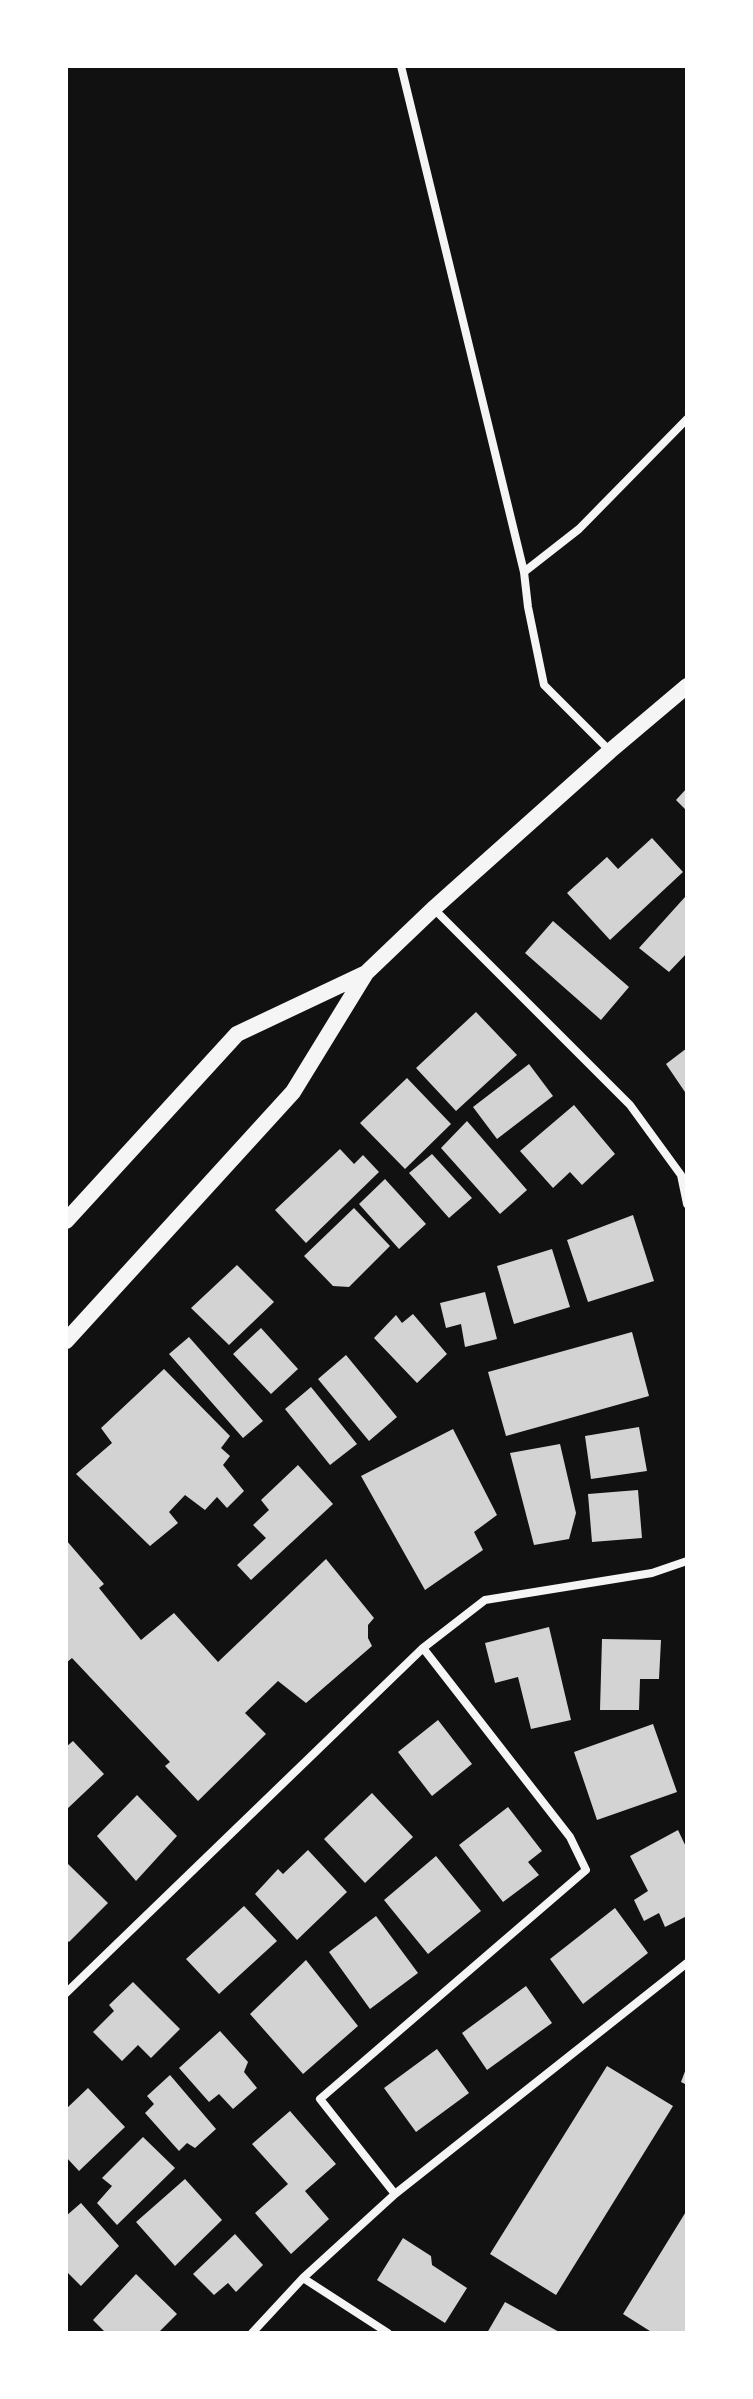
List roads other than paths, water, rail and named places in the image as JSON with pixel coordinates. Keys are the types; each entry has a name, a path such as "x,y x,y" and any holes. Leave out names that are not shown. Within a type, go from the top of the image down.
{"main road":[{"path":"66,1341 293,1092 366,973 433,909 687,686"},
{"path":"66,1221 237,1034 366,973"}],"street":[{"path":"401,66 524,572 544,685 610,751"},
{"path":"524,572 579,529 687,419"},
{"path":"433,909 630,1105 681,1175 687,1204"},
{"path":"66,1993 423,1648 485,1600 652,1573 687,1561"},
{"path":"395,2194 320,2099 586,1870 570,1837 423,1648"},
{"path":"252,2333 303,2278 395,2194 687,1963"},
{"path":"303,2278 388,2333"}]}
